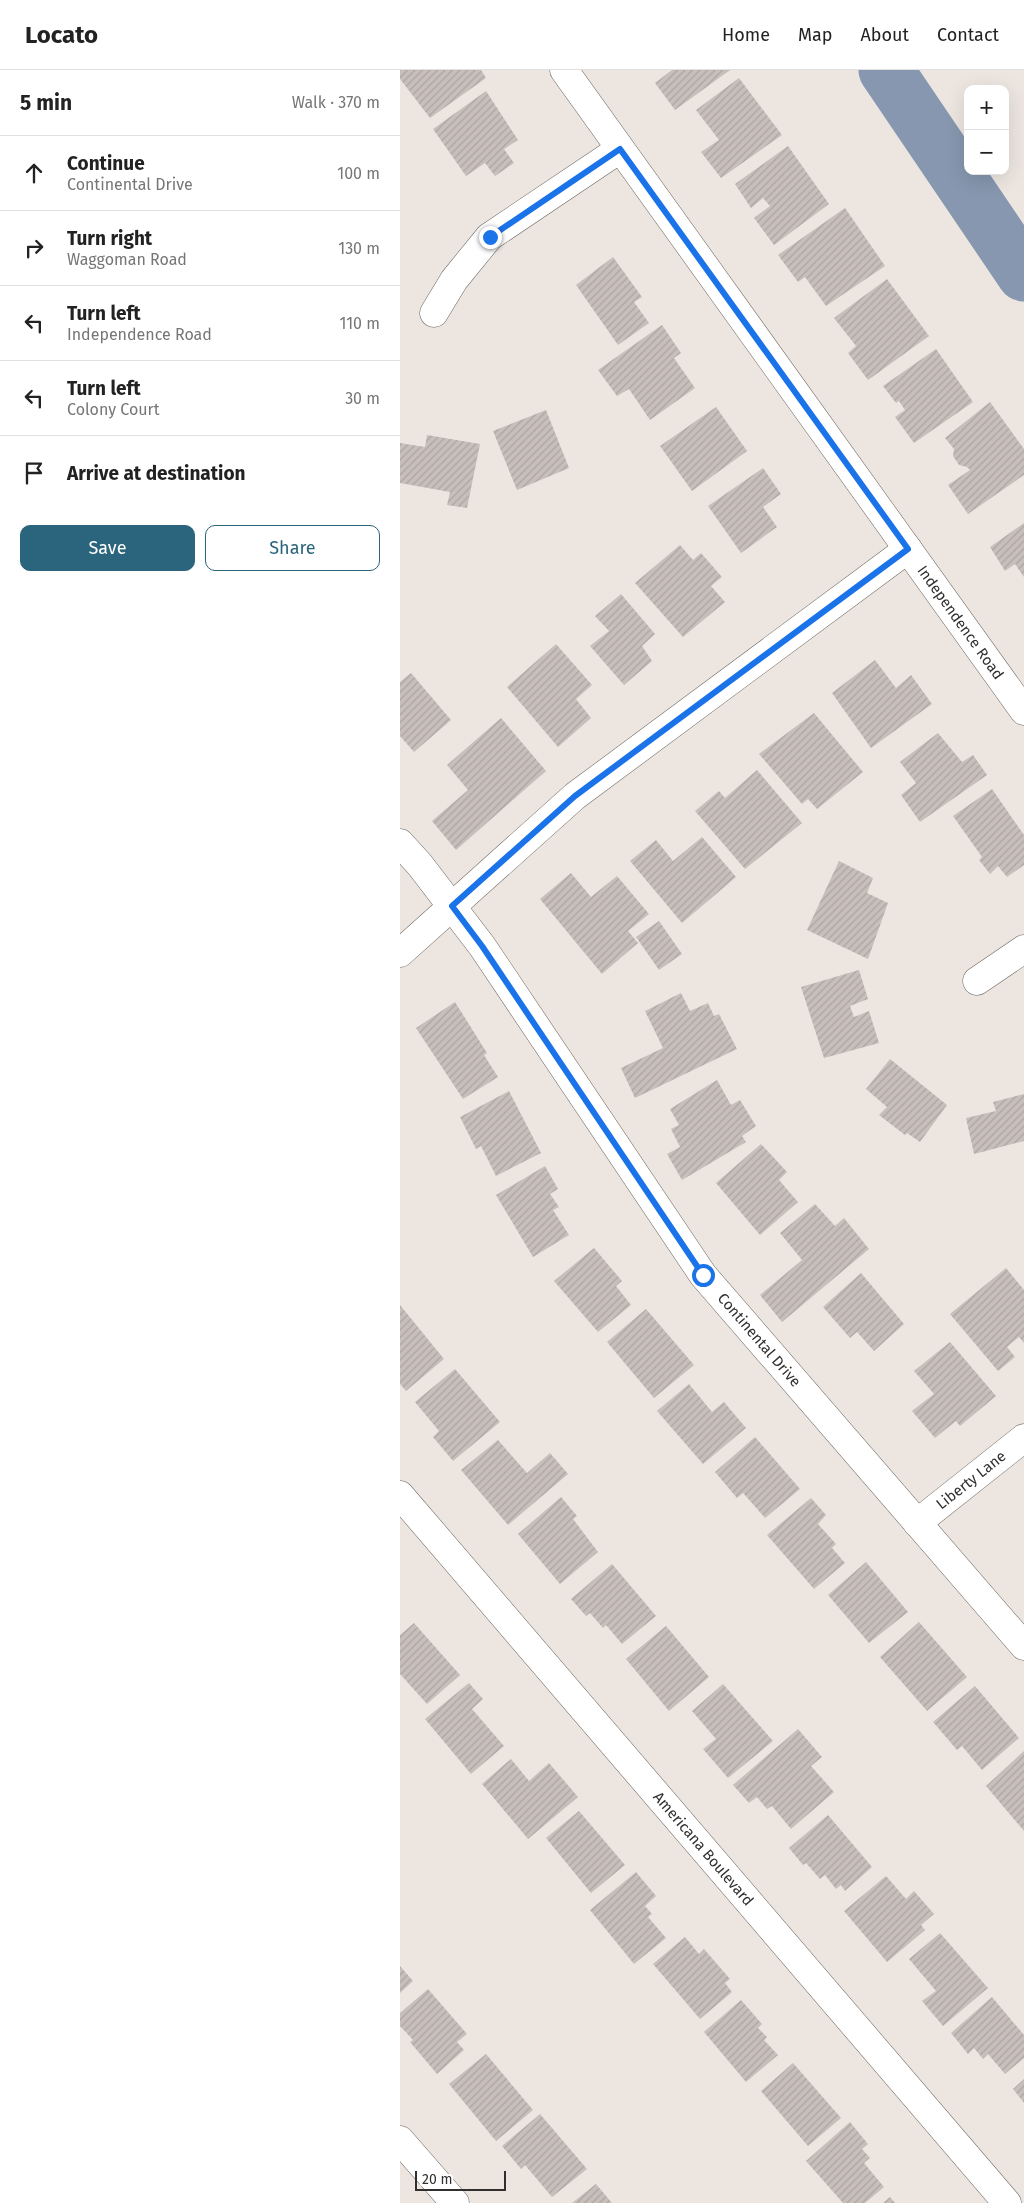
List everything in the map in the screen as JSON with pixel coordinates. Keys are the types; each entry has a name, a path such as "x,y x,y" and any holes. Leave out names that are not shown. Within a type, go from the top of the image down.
{"street":[{"name":"Independence Road","path":"564,70 1024,712"},
{"path":"434,313 454,280 490,237 620,149"},
{"path":"400,952 575,796 908,549"},
{"name":"Continental Drive","path":"400,843 452,906 488,954 703,1275 1024,1646"},
{"path":"977,981 1024,948"},
{"name":"Liberty Lane","path":"917,1523 1024,1438"},
{"name":"Americana Boulevard","path":"400,1495 1007,2203"},
{"path":"400,2140 455,2203"}],"building":[{"path":"400,70 481,70 486,78 430,118 400,79"},
{"path":"672,70 730,70 675,110 655,83"},
{"path":"739,78 782,135 721,178 701,152 719,140 696,110"},
{"path":"486,91 518,140 504,149 514,163 495,176 485,163 466,176 433,129"},
{"path":"788,146 829,204 774,245 754,218 770,206 763,198 751,208 735,184"},
{"path":"845,208 885,266 826,306 805,277 798,282 778,255"},
{"path":"613,257 642,297 634,302 649,323 618,345 576,285"},
{"path":"887,279 929,336 868,380 848,353 856,346 834,318"},
{"path":"662,325 681,353 674,358 695,388 650,420 629,389 617,396 598,370"},
{"path":"936,349 973,402 914,443 895,417 905,410 899,401 896,403 883,386"},
{"path":"990,402 1024,449 1024,475 968,514 948,485 970,470 959,465 953,456 954,449 945,438"},
{"path":"716,407 747,451 692,491 660,446"},
{"path":"546,410 569,468 517,490 493,431"},
{"path":"427,435 480,444 467,508 447,505 450,492 400,483 400,443 425,447"},
{"path":"763,468 781,494 763,507 777,527 741,553 708,506"},
{"path":"1024,523 1024,577 1015,564 1005,571 990,547"},
{"path":"680,545 693,560 701,553 722,577 711,586 725,602 683,637 635,583"},
{"path":"621,594 655,634 642,646 652,661 624,685 590,646 609,631 595,616"},
{"path":"556,644 592,685 576,699 591,718 558,747 507,687"},
{"path":"875,660 896,688 911,675 932,704 871,748 832,693"},
{"path":"411,673 451,720 414,752 400,736 400,682"},
{"path":"814,713 863,772 817,809 808,799 802,804 759,754"},
{"path":"501,718 546,771 456,850 432,821 468,790 447,765"},
{"path":"938,733 962,762 973,755 987,775 920,822 901,795 916,783 900,762"},
{"path":"757,770 802,823 745,869 695,811 719,791 725,798"},
{"path":"992,789 1024,835 1024,865 1007,877 998,866 990,874 979,860 982,857 953,816"},
{"path":"702,837 736,877 682,923 630,861 656,840 673,861"},
{"path":"839,861 873,878 867,893 888,903 868,959 807,930"},
{"path":"571,873 591,897 617,876 649,914 628,931 638,943 602,974 540,899"},
{"path":"659,921 682,954 659,970 636,937"},
{"path":"859,970 868,999 850,1006 854,1017 869,1011 879,1043 824,1058 801,987"},
{"path":"681,993 690,1011 708,1003 714,1016 719,1014 737,1049 635,1098 621,1068 663,1048 645,1011"},
{"path":"455,1002 487,1053 484,1055 498,1077 463,1099 416,1028"},
{"path":"890,1059 947,1105 920,1142 907,1133 905,1135 879,1115 887,1107 866,1089"},
{"path":"717,1080 731,1105 740,1100 756,1126 742,1136 746,1142 682,1180 667,1154 680,1147 671,1129 679,1125 670,1109"},
{"path":"509,1091 541,1153 496,1176 481,1146 476,1149 460,1117"},
{"path":"1024,1094 1024,1141 974,1154 966,1118 996,1111 993,1102"},
{"path":"761,1144 787,1172 779,1180 798,1202 760,1235 716,1183"},
{"path":"545,1166 558,1189 550,1194 559,1207 553,1210 569,1235 533,1257 496,1195"},
{"path":"815,1204 835,1226 844,1218 869,1249 782,1322 760,1295 802,1260 780,1233"},
{"path":"594,1248 622,1281 616,1286 631,1305 598,1332 554,1281"},
{"path":"1006,1268 1024,1290 1024,1343 1019,1337 1007,1347 1015,1357 998,1371 950,1314"},
{"path":"861,1273 904,1324 874,1351 857,1332 850,1338 823,1307"},
{"path":"400,1305 444,1359 406,1391 400,1384"},
{"path":"646,1309 694,1365 654,1398 607,1342"},
{"path":"950,1342 996,1396 960,1426 956,1421 935,1438 912,1411 934,1394 914,1371"},
{"path":"455,1369 500,1422 453,1461 433,1437 439,1431 415,1402"},
{"path":"689,1384 712,1412 724,1402 746,1428 703,1464 657,1411"},
{"path":"755,1437 800,1489 765,1518 743,1493 737,1498 715,1472"},
{"path":"498,1440 527,1473 550,1453 568,1474 508,1525 461,1470"},
{"path":"561,1497 577,1516 573,1519 598,1552 560,1584 518,1534"},
{"path":"811,1498 826,1515 818,1524 836,1544 832,1548 845,1563 814,1589 767,1535"},
{"path":"866,1562 908,1612 869,1643 828,1595"},
{"path":"612,1564 656,1616 622,1644 606,1625 603,1628 590,1613 586,1616 571,1599"},
{"path":"919,1622 967,1677 927,1711 880,1657"},
{"path":"414,1623 460,1675 427,1704 400,1674 400,1635"},
{"path":"666,1626 709,1677 669,1711 626,1659"},
{"path":"469,1683 483,1699 472,1709 504,1746 471,1774 425,1719"},
{"path":"723,1684 773,1741 728,1778 703,1749 716,1739 692,1711"},
{"path":"975,1686 1019,1738 982,1770 962,1746 957,1750 933,1722"},
{"path":"798,1729 822,1757 811,1766 834,1792 791,1829 772,1806 767,1809 757,1797 749,1803 733,1785"},
{"path":"1024,1751 1024,1831 986,1786"},
{"path":"511,1759 529,1781 549,1763 578,1797 528,1839 482,1784"},
{"path":"579,1811 625,1865 591,1893 546,1838"},
{"path":"828,1815 872,1867 845,1891 841,1885 836,1889 825,1875 820,1879 806,1863 803,1865 789,1848"},
{"path":"636,1872 656,1896 645,1906 652,1914 648,1917 666,1938 634,1964 590,1910"},
{"path":"886,1876 906,1899 914,1891 934,1914 921,1925 925,1930 887,1962 844,1911"},
{"path":"940,1933 988,1988 943,2026 922,2001 936,1991 909,1959"},
{"path":"685,1937 699,1954 704,1949 730,1979 725,1983 732,1992 700,2019 653,1964"},
{"path":"400,1966 413,1981 400,1993"},
{"path":"428,1989 467,2034 457,2042 464,2050 437,2074 410,2042 413,2040 400,2026 400,2013"},
{"path":"992,1997 1024,2035 1024,2058 1005,2074 988,2054 983,2059 974,2048 968,2054 951,2033"},
{"path":"741,2000 762,2024 758,2028 767,2037 764,2040 778,2055 746,2082 704,2032"},
{"path":"486,2054 533,2110 496,2141 449,2084"},
{"path":"793,2063 841,2118 808,2146 761,2091"},
{"path":"1024,2079 1024,2103 1013,2089"},
{"path":"540,2114 587,2169 552,2197 525,2165 521,2169 502,2146"},
{"path":"850,2122 868,2144 862,2149 870,2158 864,2163 884,2187 865,2203 843,2203 806,2161"},
{"path":"596,2184 612,2203 572,2203"},
{"path":"890,2197 895,2203 883,2203"}],"waterway":[{"path":"886,70 1024,274"}],"route":[{"path":"490,237 620,149 908,549 575,796 452,906 482,946 703,1275"}]}
